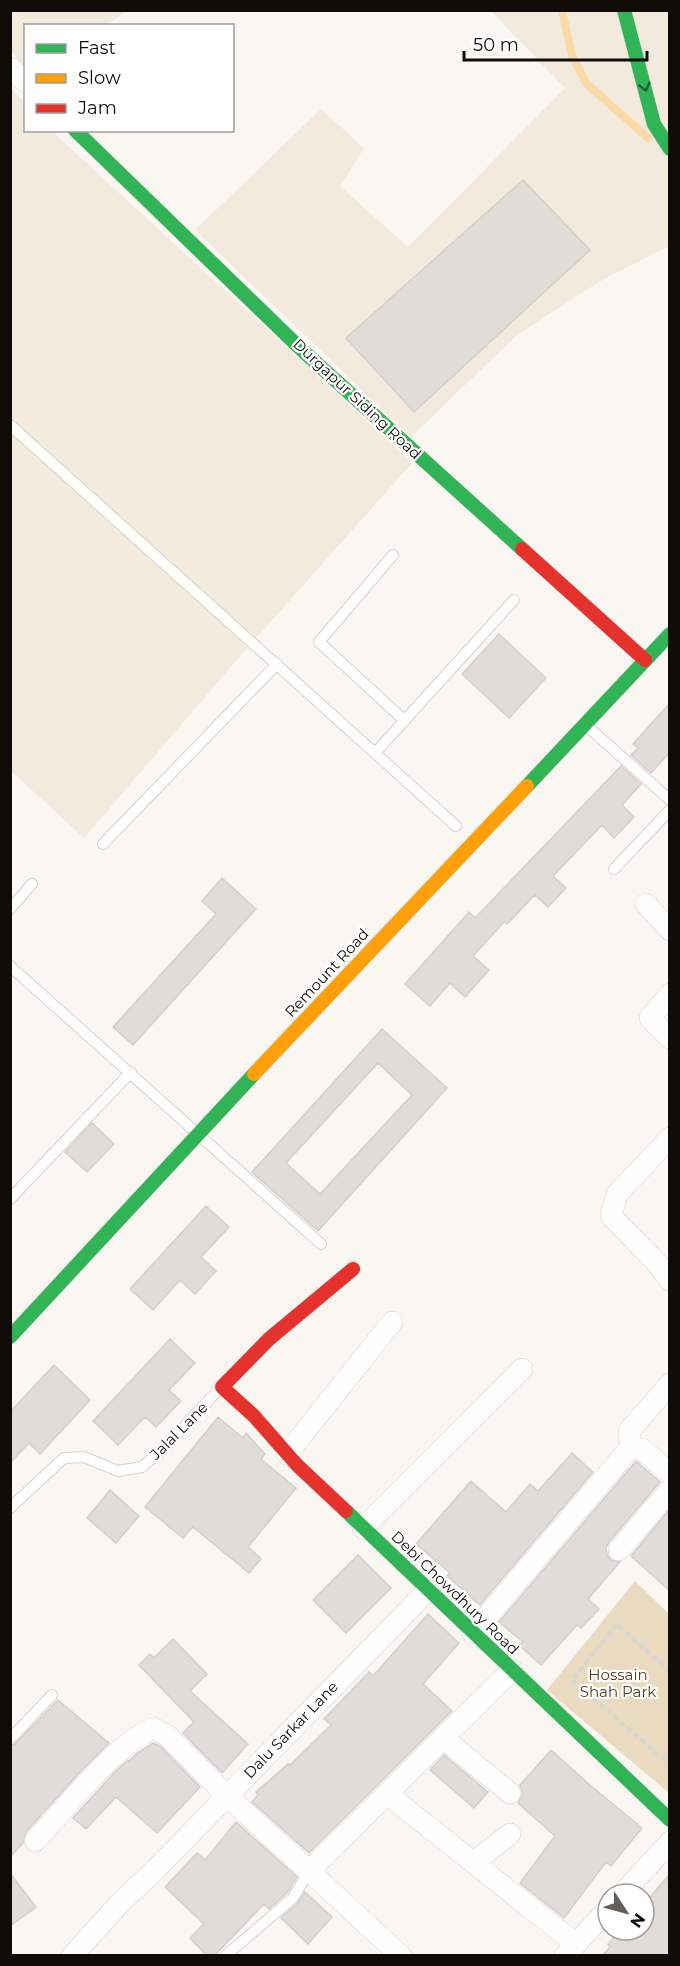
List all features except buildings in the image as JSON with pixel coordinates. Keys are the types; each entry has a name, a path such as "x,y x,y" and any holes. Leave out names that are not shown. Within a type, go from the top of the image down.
{"street":[{"path":"624,10 654,124 669,149"},
{"path":"10,68 24,80"},
{"name":"Durgapur Siding Road","path":"77,132 303,351 645,660"},
{"name":"Remount Road","path":"10,1337 669,634"},
{"path":"646,904 669,930"},
{"path":"669,994 650,1018 669,1038"},
{"path":"669,1138 616,1194 611,1216 663,1256 669,1280"},
{"path":"222,1387 269,1339 353,1269"},
{"path":"287,1454 392,1322"},
{"path":"363,1528 522,1369"},
{"path":"473,1633 631,1447 629,1431 669,1384"},
{"name":"Debi Chowdhury Road","path":"222,1387 254,1416 287,1454 363,1528 669,1820"},
{"path":"631,1447 642,1449 669,1473"},
{"path":"619,1550 669,1490"},
{"name":"Dalu Sarkar Lane","path":"82,1952 119,1905 428,1590"},
{"path":"309,1871 512,1670"},
{"path":"35,1841 134,1737 153,1728 168,1736 227,1796 401,1956"},
{"path":"443,1738 510,1792"},
{"path":"387,1794 474,1862 571,1950 596,1922"},
{"path":"474,1862 510,1834"},
{"path":"633,1882 669,1842"}],"lane":[{"path":"10,425 456,826"},
{"path":"393,555 319,642 405,720"},
{"path":"375,753 514,600"},
{"path":"103,843 277,664"},
{"path":"585,724 669,800"},
{"path":"614,869 669,810"},
{"path":"10,909 32,884"},
{"path":"10,966 321,1244"},
{"path":"10,1199 131,1072"},
{"name":"Jalal Lane","path":"10,1508 64,1458 84,1457 118,1471 142,1467 167,1445 222,1387"},
{"path":"10,1739 52,1695"},
{"path":"225,1956 293,1898 309,1871"}],"path":[{"path":"669,1672 617,1624 572,1680 669,1765"}],"shaded area":[{"path":"10,11 126,11 108,24 24,24 24,67 11,51"},
{"path":"491,11 669,11 669,246 599,282 517,335 411,437 195,230 321,109 364,148 340,186 408,247 565,88"},
{"path":"10,87 24,102 24,132 53,132 412,463 241,655 84,838 11,771"}],"green space":[{"name":"Hossain Shah Park","path":"635,1581 669,1614 669,1793 547,1690"}],"waterway":[{"path":"562,10 572,56 587,84 648,138"}],"traffic: fast":[{"path":"624,10 654,124 670,149"},
{"path":"77,132 303,351 522,549"},
{"path":"527,786 670,634"},
{"path":"10,1337 254,1074"},
{"path":"346,1511 670,1820"}],"traffic: slow":[{"path":"254,1074 527,786"}],"traffic: jam":[{"path":"522,549 645,660"},
{"path":"346,1511 297,1465 254,1416 222,1387 269,1339 353,1269"}]}
